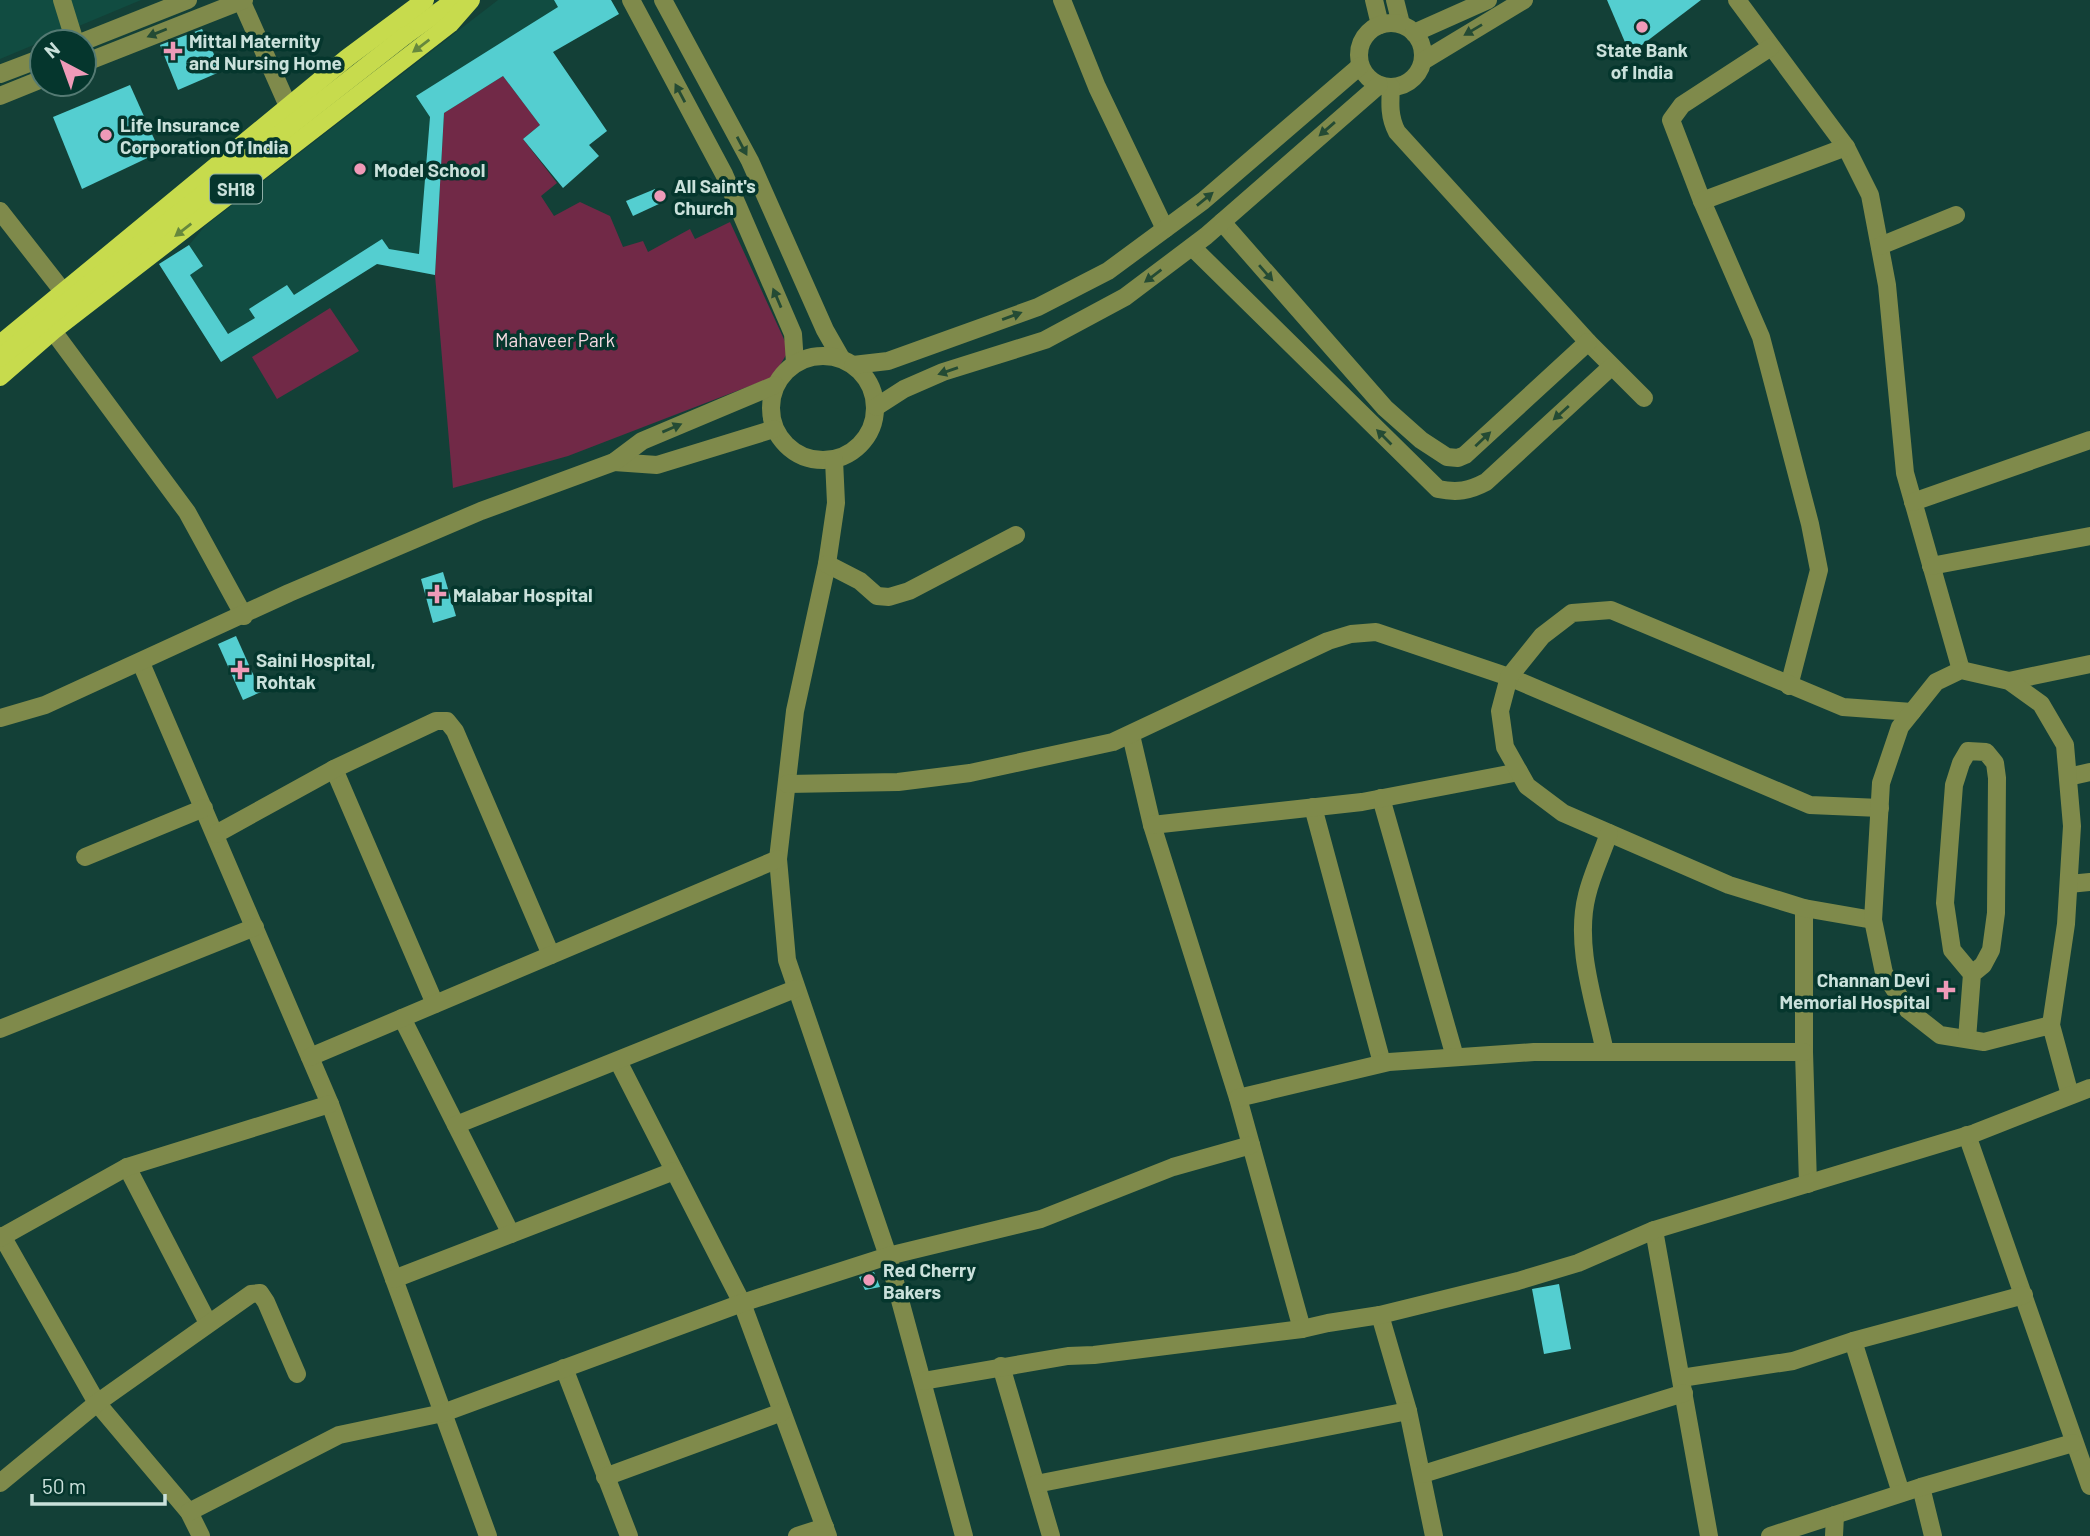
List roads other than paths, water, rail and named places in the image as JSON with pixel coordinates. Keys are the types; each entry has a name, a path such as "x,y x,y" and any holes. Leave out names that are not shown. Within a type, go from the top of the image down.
{"main road":[{"name":"SH18","path":"0,344 347,58 425,0"},
{"path":"0,358 86,286 455,0"},
{"name":"SH18","path":"0,377 53,331 450,24 471,0"}],"street":[{"path":"62,0 71,28"},
{"path":"98,36 188,0"},
{"path":"98,57 208,6 242,0 288,106"},
{"path":"631,0 724,174 793,334 795,363"},
{"path":"663,0 750,160 825,330 847,362"},
{"path":"1062,0 1097,87 1164,229"},
{"path":"1374,0 1380,25"},
{"path":"876,407 904,388 943,372 1045,340 1125,297 1192,247 1385,86 1409,82 1423,61 1422,46 1407,29 1395,0"},
{"path":"1488,0 1407,29 1380,25 1369,32 1360,46 1360,66 1365,75 1385,86 1392,124 1397,132 1611,367 1644,398"},
{"path":"1423,61 1524,0"},
{"path":"1737,0 1846,147 1870,195 1887,285 1905,473 1961,670"},
{"path":"1771,47 1682,105 1671,120 1702,201 1761,337 1810,524 1819,570 1789,686"},
{"path":"0,74 28,63"},
{"path":"847,362 888,361 1038,307 1108,271 1203,201 1360,66"},
{"path":"0,96 28,85"},
{"path":"1702,201 1846,147"},
{"path":"0,211 78,312"},
{"path":"1880,246 1956,215"},
{"path":"1222,222 1385,408 1421,440 1447,457 1458,458 1465,455 1588,342"},
{"path":"1192,247 1438,489 1455,493 1486,482 1611,367"},
{"path":"53,331 187,512 244,616"},
{"path":"0,718 45,705 244,616 289,593 481,511 614,462 642,441 775,385 795,363 810,357 827,355 847,362 864,374 876,407 871,430 856,450 834,460 809,460 788,448 774,429 770,407 775,385"},
{"path":"614,462 657,465 774,429"},
{"path":"1913,502 2090,440"},
{"path":"834,460 836,503 827,564 795,711 778,859 787,960 888,1256 964,1536"},
{"path":"827,564 860,581 877,596 889,597 909,591 1016,535"},
{"path":"1931,566 2090,536"},
{"path":"1873,920 1804,908 1728,885 1563,813 1527,786 1505,747 1500,711 1509,677 1542,636 1572,613 1611,610 1843,708 1912,712"},
{"path":"787,784 898,782 970,774 1088,748 1131,735 1328,641 1365,631 1376,632 1509,677 1810,805 1880,808"},
{"path":"141,663 330,1104 488,1536"},
{"path":"2009,681 2090,664"},
{"path":"2051,1025 1984,1042 1940,1035 1908,1010 1884,973 1873,920 1881,783 1900,727 1936,682 1961,670 2009,681 2041,704 2065,746 2072,827 2066,924 2051,1025 2070,1096"},
{"path":"216,834 334,769 436,721 447,721 451,724 551,955"},
{"path":"1131,735 1152,825 1238,1098 1302,1329"},
{"path":"1967,1039 1972,974 1952,950 1945,903 1954,785 1968,751 1986,752 1995,763 1997,778 1996,913 1991,950 1983,965 1972,974"},
{"path":"334,769 435,1004"},
{"path":"1152,825 1381,798 1519,772"},
{"path":"2068,777 2090,772"},
{"path":"1381,798 1455,1057"},
{"path":"1313,807 1382,1063"},
{"path":"85,857 204,808"},
{"path":"1605,1052 1585,956 1584,926 1586,897 1609,833"},
{"path":"310,1057 778,859"},
{"path":"2068,884 2090,882"},
{"path":"1804,908 1808,1184"},
{"path":"0,1029 255,926"},
{"path":"456,1125 795,989"},
{"path":"402,1018 511,1234"},
{"path":"1238,1098 1382,1063 1455,1057 1534,1052 1804,1052"},
{"path":"618,1060 742,1303 826,1531 797,1536"},
{"path":"923,1381 1068,1356 1302,1329 1328,1322 1380,1315 1518,1281 1578,1263 1654,1230 1967,1135 2090,1088"},
{"path":"201,1536 189,1511 97,1404 1,1237 127,1167 330,1104"},
{"path":"1967,1135 2073,1444 2090,1484"},
{"path":"189,1511 339,1435 443,1413 742,1303 888,1256 1041,1219 1173,1167 1251,1145"},
{"path":"127,1167 208,1323"},
{"path":"394,1279 674,1171"},
{"path":"1654,1230 1709,1536"},
{"path":"0,1483 97,1404 251,1294 260,1293 266,1302 298,1374"},
{"path":"1423,1474 1683,1386 1793,1361 1853,1341 2024,1295"},
{"path":"1380,1315 1408,1411 1434,1536"},
{"path":"1853,1341 1901,1493"},
{"path":"1001,1366 1051,1536"},
{"path":"564,1368 629,1536"},
{"path":"1036,1484 1408,1411"},
{"path":"605,1477 782,1412"},
{"path":"1770,1536 1901,1493 2073,1444"},
{"path":"1921,1487 1933,1536"},
{"path":"1834,1536 1835,1515"}],"place":[{"name":"State Bank of India","path":"1642,27"},
{"name":"Mittal Maternity and Nursing Home","path":"173,51"},
{"name":"Life Insurance Corporation Of India","path":"106,135"},
{"name":"Model School","path":"360,169"},
{"name":"All Saint's Church","path":"660,196"},
{"name":"Malabar Hospital","path":"437,594"},
{"name":"Saini Hospital, Rohtak","path":"240,670"},
{"name":"Channan Devi Memorial Hospital","path":"1946,990"},
{"name":"Red Cherry Bakers","path":"869,1280"}],"park label":[{"name":"Mahaveer Park","path":"555,339"}]}
